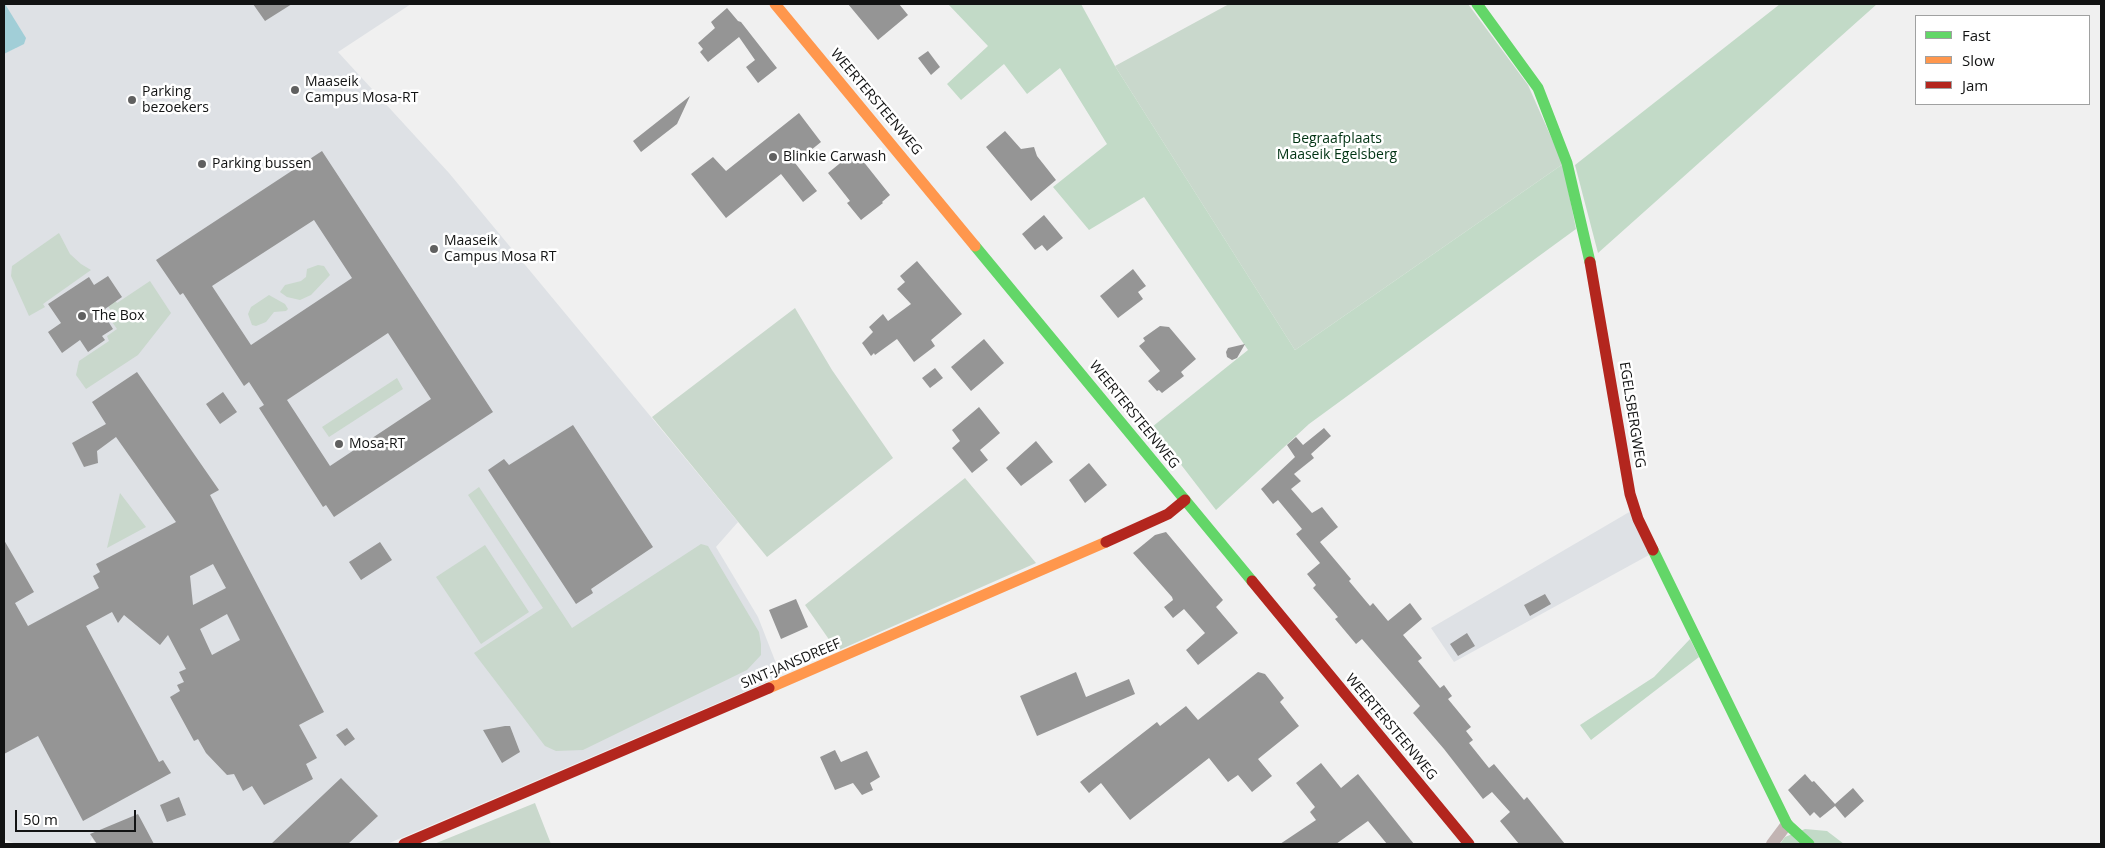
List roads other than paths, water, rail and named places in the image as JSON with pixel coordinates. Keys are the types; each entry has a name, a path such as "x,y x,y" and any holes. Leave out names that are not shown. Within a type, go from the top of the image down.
{"street":[{"name":"WEERTERSTEENWEG","path":"775,4 1469,844"},
{"name":"EGELSBERGWEG","path":"1477,4 1538,88 1566,163 1580,213 1600,307 1630,494 1638,519 1787,824 1809,844"},
{"name":"SINT-JANSDREEF","path":"404,844 920,624 1168,514 1184,500"},
{"path":"1772,844 1787,824"}],"water":[{"path":"5,4 26,38 24,44 4,54"}],"place":[{"name":"Maaseik Campus Mosa-RT","path":"295,90"},
{"name":"Parking bezoekers","path":"132,100"},
{"name":"Blinkie Carwash","path":"773,157"},
{"name":"Parking bussen","path":"202,164"},
{"name":"Maaseik Campus Mosa RT","path":"434,249"},
{"name":"The Box","path":"82,316"},
{"name":"Mosa-RT","path":"339,444"}],"park label":[{"name":"Begraafplaats Maaseik Egelsberg","path":"1337,148"}]}
